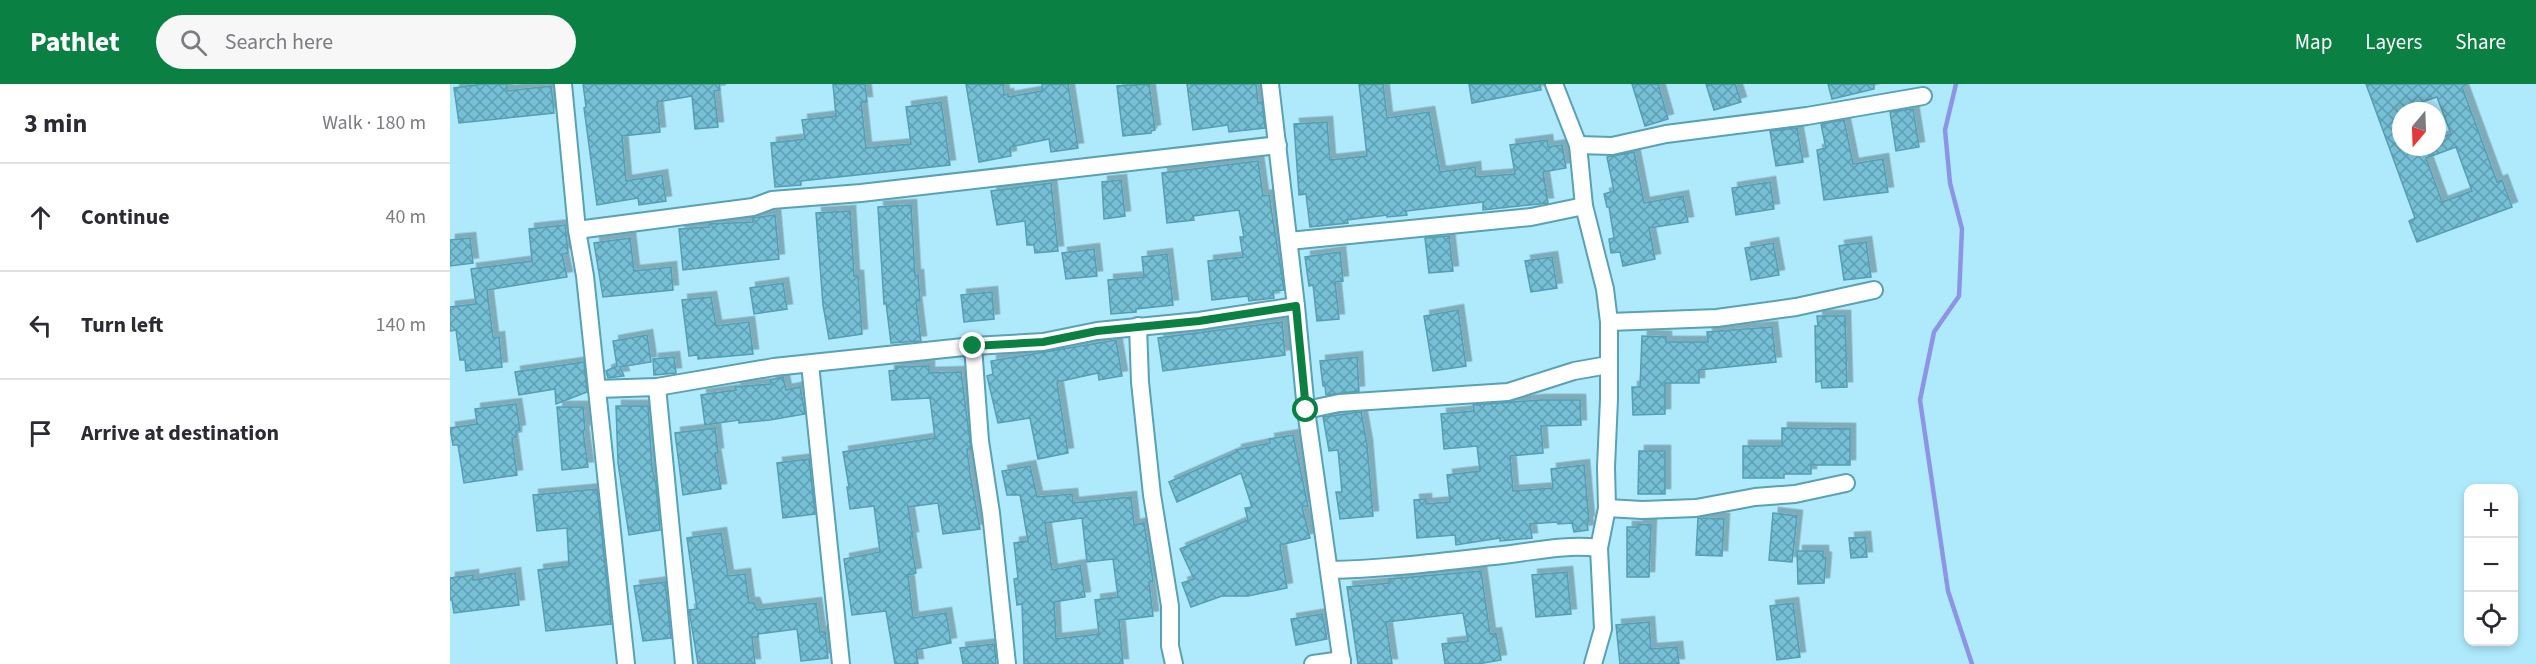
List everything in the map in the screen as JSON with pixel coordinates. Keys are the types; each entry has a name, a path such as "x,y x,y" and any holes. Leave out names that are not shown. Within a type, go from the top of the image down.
{"street":[{"path":"563,84 577,230 597,388 626,664"},
{"path":"1554,84 1578,145 1584,206 1605,289 1609,322 1610,399 1606,467 1607,508 1599,548 1603,629 1593,664"},
{"path":"1275,85 1278,145 1306,410 1342,662 1313,664"},
{"path":"1578,145 1612,146 1666,134 1807,116 1923,96"},
{"path":"577,230 753,207 771,201 861,193 1278,145"},
{"path":"1289,241 1531,217 1584,206"},
{"path":"1609,322 1717,318 1796,307 1874,290"},
{"path":"597,388 657,387 708,377 810,364 973,346 1043,342 1097,331 1199,321 1296,306"},
{"path":"1138,326 1140,382 1152,495 1170,606 1170,646 1174,664"},
{"path":"973,346 980,441 991,513 1007,664"},
{"path":"810,364 841,664"},
{"path":"1306,410 1338,403 1508,392 1574,371 1608,365"},
{"path":"657,387 684,664"},
{"path":"1607,508 1642,510 1696,508 1755,496 1795,494 1846,483"},
{"path":"1329,570 1430,563 1572,545 1599,548"}],"building":[{"path":"483,84 507,84 507,91 551,86 554,113 459,123 454,88"},
{"path":"583,84 719,84 720,90 714,91 718,127 695,129 692,96 657,102 660,132 622,136 626,181 662,175 666,201 639,205 638,198 597,205"},
{"path":"833,84 865,84 867,102 861,102 866,148 911,144 906,107 941,102 950,165 801,181 801,185 775,187 771,143 805,139 802,120 836,116"},
{"path":"966,84 1003,84 1004,95 1008,94 1008,97 1042,91 1042,84 1068,84 1078,148 1051,152 1049,139 1010,147 1011,156 979,162"},
{"path":"1149,84 1155,130 1151,133 1123,136 1117,86"},
{"path":"1187,84 1256,84 1258,103 1262,102 1265,128 1229,132 1228,125 1193,130"},
{"path":"1359,84 1383,84 1387,118 1429,112 1440,172 1475,167 1476,177 1515,174 1510,145 1547,140 1548,147 1562,145 1566,168 1543,172 1548,203 1483,210 1483,202 1406,211 1407,215 1387,217 1387,215 1347,220 1348,223 1310,227 1306,194 1299,195 1294,124 1327,122 1330,160 1367,156"},
{"path":"1469,84 1540,84 1541,90 1472,103"},
{"path":"1632,84 1658,84 1668,119 1645,126"},
{"path":"1706,84 1735,84 1741,102 1714,110"},
{"path":"1828,84 1874,84 1874,89 1832,99"},
{"path":"2366,84 2467,84 2462,87 2497,182 2502,180 2512,207 2417,242 2409,221 2415,218 2392,156 2431,156 2426,158 2442,202 2472,191 2456,147 2446,151 2446,136 2451,134 2446,121 2446,102 2439,102 2437,97 2422,102 2392,102 2392,155"},
{"path":"1913,109 1919,147 1896,151 1890,112"},
{"path":"1844,120 1853,164 1883,159 1888,192 1824,200 1817,150 1826,148 1821,124"},
{"path":"1797,128 1803,162 1776,166 1770,131"},
{"path":"1634,152 1644,203 1683,196 1688,222 1649,228 1655,259 1623,266 1620,252 1611,253 1609,239 1614,238 1609,207 1607,207 1604,194 1614,191 1607,157"},
{"path":"1258,161 1263,196 1269,195 1284,290 1273,291 1274,298 1249,301 1248,296 1212,300 1208,261 1243,257 1240,237 1244,237 1239,210 1193,216 1194,220 1167,223 1162,173"},
{"path":"1121,180 1125,216 1104,219 1102,182"},
{"path":"1770,182 1774,209 1736,215 1732,188"},
{"path":"1051,183 1058,251 1035,253 1034,245 1027,245 1025,221 997,225 991,191"},
{"path":"911,205 915,276 918,275 920,301 916,301 921,341 891,343 886,303 884,304 878,207"},
{"path":"850,211 854,276 858,276 862,334 829,339 823,305 816,213"},
{"path":"775,215 779,259 683,270 679,229 709,227 709,224 753,222 752,218"},
{"path":"565,225 568,253 562,254 567,277 487,290 493,338 499,337 502,367 466,371 465,360 460,360 456,330 450,331 450,307 476,304 471,269 532,261 529,229"},
{"path":"1449,236 1453,271 1429,273 1425,238"},
{"path":"470,238 473,263 450,266 450,240"},
{"path":"630,238 634,271 671,267 673,290 603,297 594,243"},
{"path":"1866,242 1871,277 1844,280 1839,246"},
{"path":"1773,243 1779,275 1751,280 1745,248"},
{"path":"1094,249 1097,276 1066,279 1062,253"},
{"path":"1340,252 1343,281 1335,282 1339,319 1317,321 1313,285 1309,286 1305,257"},
{"path":"1167,254 1173,305 1111,314 1108,280 1144,277 1142,257"},
{"path":"1552,257 1557,288 1531,292 1525,261"},
{"path":"783,283 787,309 754,314 750,288"},
{"path":"992,292 994,319 964,322 961,295"},
{"path":"711,297 716,326 749,322 753,354 698,359 698,355 689,356 682,300"},
{"path":"1458,310 1466,366 1433,371 1424,316"},
{"path":"1817,316 1845,316 1847,387 1822,388 1821,381 1816,382 1815,326 1818,326"},
{"path":"1282,322 1285,355 1163,371 1158,338"},
{"path":"1772,327 1776,362 1699,370 1699,383 1665,383 1665,414 1633,415 1632,387 1640,387 1642,336 1666,337 1666,342 1708,342 1707,332"},
{"path":"647,335 651,362 620,367 624,376 608,378 606,371 617,366 613,341"},
{"path":"1116,340 1122,376 1099,380 1098,373 1057,382 1068,453 1038,459 1030,418 998,423 987,376 993,374 991,361"},
{"path":"674,357 676,373 654,375 653,359"},
{"path":"1357,357 1359,391 1326,395 1320,361"},
{"path":"584,362 587,392 556,404 555,389 519,395 515,372"},
{"path":"929,366 929,373 961,372 971,449 967,449 970,474 980,529 943,534 938,503 908,507 916,573 908,575 913,618 946,613 951,643 916,650 918,664 895,664 886,611 852,615 844,559 880,552 874,506 850,509 843,452 935,438 930,398 892,400 889,371 896,370 896,367"},
{"path":"783,377 786,390 800,387 805,414 770,420 739,423 739,420 705,425 701,395 736,390 735,387 771,384 770,380"},
{"path":"1540,400 1580,400 1581,425 1541,426 1543,453 1510,456 1513,491 1553,488 1551,469 1584,465 1588,530 1574,532 1572,523 1558,524 1557,522 1530,524 1532,538 1500,541 1500,538 1456,545 1455,535 1417,538 1414,500 1426,499 1426,504 1450,502 1447,475 1480,471 1477,446 1444,449 1441,414 1474,411 1473,405"},
{"path":"516,404 520,430 516,431 516,437 512,438 517,475 464,483 458,445 453,445 450,428 477,424 475,409"},
{"path":"616,406 648,406 652,468 660,530 629,535 618,463"},
{"path":"557,407 583,407 585,430 583,431 588,467 562,470"},
{"path":"1361,412 1367,445 1373,516 1340,519 1336,492 1342,492 1338,450 1329,451 1323,417"},
{"path":"715,428 718,453 715,453 721,489 683,495 675,433"},
{"path":"1782,428 1850,429 1850,465 1811,465 1811,474 1784,474 1784,478 1743,478 1743,446 1782,446"},
{"path":"1293,435 1308,506 1302,507 1310,538 1280,545 1287,588 1248,596 1222,596 1191,607 1182,583 1194,579 1180,549 1248,520 1245,508 1252,507 1241,473 1177,502 1169,482 1237,452 1236,450 1270,443 1269,439"},
{"path":"1639,451 1665,451 1665,494 1638,494"},
{"path":"809,459 815,514 783,518 777,463"},
{"path":"1030,466 1037,497 1072,494 1073,503 1131,497 1134,525 1144,523 1153,581 1149,582 1153,616 1119,620 1123,664 1024,664 1022,604 1017,605 1014,579 1018,578 1014,543 1028,541 1020,495 1007,495 1002,471","holes":["1082,518 1087,562 1113,559 1118,597 1095,600 1099,634 1056,639 1054,602 1085,597 1080,565 1052,570 1045,523"]},
{"path":"597,489 611,624 546,631 538,570 569,566 567,528 537,531 533,495"},
{"path":"1773,513 1797,516 1792,562 1769,560"},
{"path":"1698,518 1724,519 1722,556 1696,555"},
{"path":"1638,524 1651,525 1649,577 1627,577 1627,527 1638,527"},
{"path":"721,533 728,576 745,574 749,603 754,603 757,610 816,603 820,632 825,632 828,658 801,661 797,629 758,634 758,637 752,637 755,664 698,664 689,610 697,609 687,538"},
{"path":"1865,537 1867,557 1851,558 1849,538"},
{"path":"1797,551 1823,551 1823,557 1826,558 1824,583 1798,584"},
{"path":"1481,571 1490,634 1496,633 1501,660 1478,664 1445,664 1442,644 1468,641 1463,613 1386,622 1392,664 1358,664 1347,587 1389,583 1389,579"},
{"path":"1567,572 1571,614 1536,617 1532,575"},
{"path":"515,573 519,605 454,613 452,600 450,600 450,578 473,575 473,580"},
{"path":"665,582 671,638 643,641 634,586"},
{"path":"1793,603 1800,657 1777,660 1770,606"},
{"path":"1322,614 1327,639 1296,645 1291,619"},
{"path":"1649,622 1651,649 1677,647 1679,664 1620,664 1616,625"},
{"path":"994,644 996,664 963,664 960,648"}],"waterway":[{"path":"1956,84 1945,130 1950,183 1962,229 1959,296 1934,332 1920,400 1948,591 1972,664"}],"route":[{"path":"973,346 1043,342 1097,331 1199,321 1296,306 1306,410"}]}
